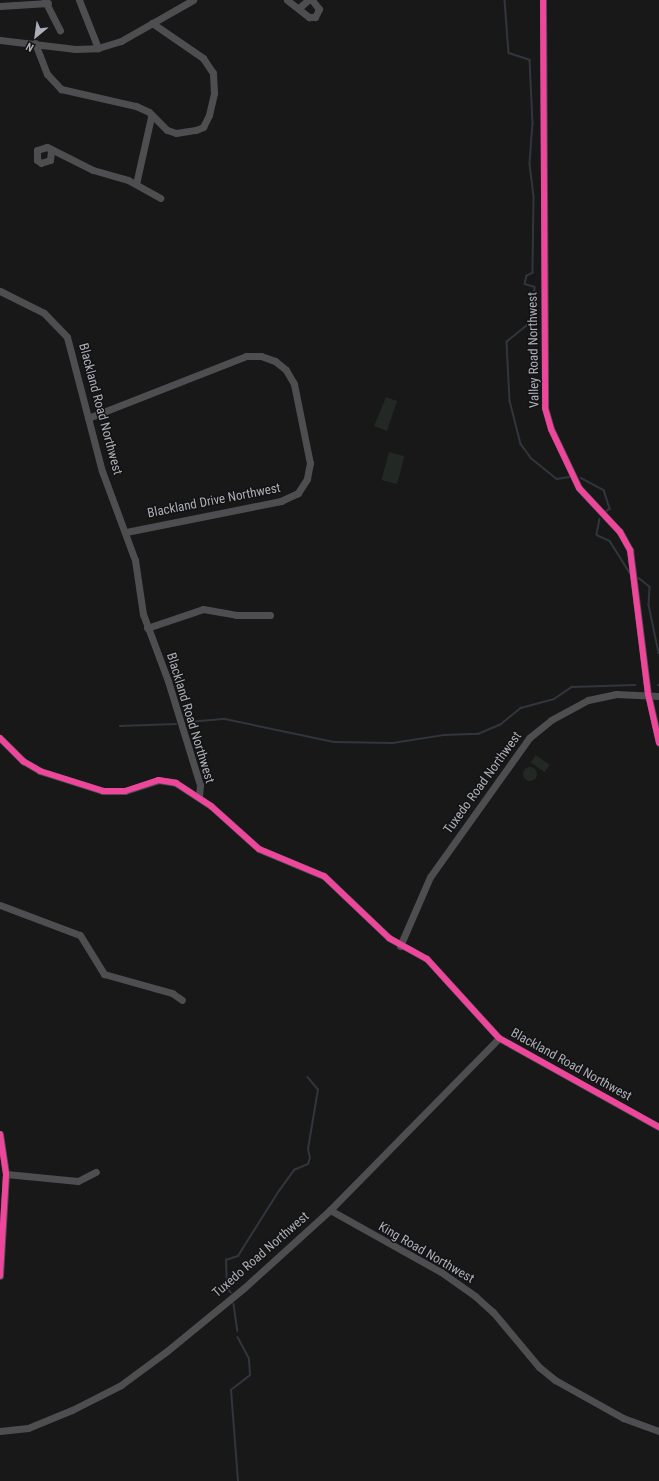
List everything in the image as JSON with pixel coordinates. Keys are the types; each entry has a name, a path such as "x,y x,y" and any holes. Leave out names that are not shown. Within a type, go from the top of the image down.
{"street":[{"path":"80,0 98,48"},
{"path":"0,40 75,49 98,48 121,41 193,0"},
{"path":"287,0 300,7 305,16 315,16 318,6 312,0"},
{"path":"300,7 308,0"},
{"name":"Valley Road Northwest","path":"543,0 545,408 551,429 579,488 620,532 630,550 648,694 659,743"},
{"path":"0,6 45,2 60,30"},
{"path":"35,43 47,74 61,89 136,106 148,112 151,117 176,133 196,130 203,127 209,115 214,86 213,73 203,58 152,24"},
{"path":"136,184 151,117"},
{"path":"51,151 66,154 93,170 136,184 160,198"},
{"name":"Blackland Road Northwest","path":"0,291 44,313 67,337 102,471 126,532 135,560 147,628 168,681 200,785 199,797 259,849 324,876 400,946 427,959 499,1038 659,1127"},
{"name":"Blackland Drive Northwest","path":"88,418 246,356 261,356 275,361 286,370 294,384 310,463 307,479 298,493 281,501 126,532"},
{"path":"147,628 202,609 236,615 270,615"},
{"name":"Tuxedo Road Northwest","path":"400,946 430,877 529,738 551,720 588,700 616,694 648,694 658,696"},
{"path":"0,738 31,767 85,786 117,792 152,780 166,780 199,797"},
{"path":"0,905 80,935 104,974 172,993 182,1000"},
{"name":"Tuxedo Road Northwest","path":"0,1431 37,1425 124,1383 244,1288 330,1210 499,1038"},
{"path":"0,1134 6,1174 0,1276"},
{"path":"6,1174 78,1181 96,1172"},
{"name":"King Road Northwest","path":"330,1210 441,1272 475,1296 493,1312 539,1367 555,1380 623,1418 659,1431"}],"shaded area":[{"path":"386,397 397,401 387,431 374,426"},
{"path":"389,452 404,456 397,484 381,480"},
{"path":"536,755 550,765 544,772 531,762"},
{"path":"527,767 533,767 537,771 537,777 533,781 527,781 523,777 523,771"}],"waterway":[{"path":"505,0 509,53 530,60 533,123 530,164 534,197 533,273 527,276 525,284 535,287 533,321 507,342 510,401 521,444 531,458 557,479 569,477"},
{"path":"581,478 604,490 610,509 606,512"},
{"path":"600,519 597,535 610,541 630,573"},
{"path":"639,578 650,587 649,605 659,653"},
{"path":"189,722 225,719 334,742 393,743 444,735 478,734 501,724 521,708 554,699 572,687 635,685"},
{"path":"120,726 176,724"},
{"path":"231,1293 227,1288 226,1260 238,1256 294,1170 308,1164 310,1158 308,1149 318,1090 308,1078"},
{"path":"234,1304 238,1331"},
{"path":"238,1338 249,1359 250,1375 231,1390 238,1481"}],"cycle path":[{"path":"543,0 545,408 551,429 579,488 620,532 630,550 648,694 659,743"},
{"path":"0,738 23,761 40,771 103,791 125,791 158,780 176,783 211,806 259,849 324,876 389,938 427,959 499,1038 659,1127"},
{"path":"0,1134 6,1174 0,1276"}]}
